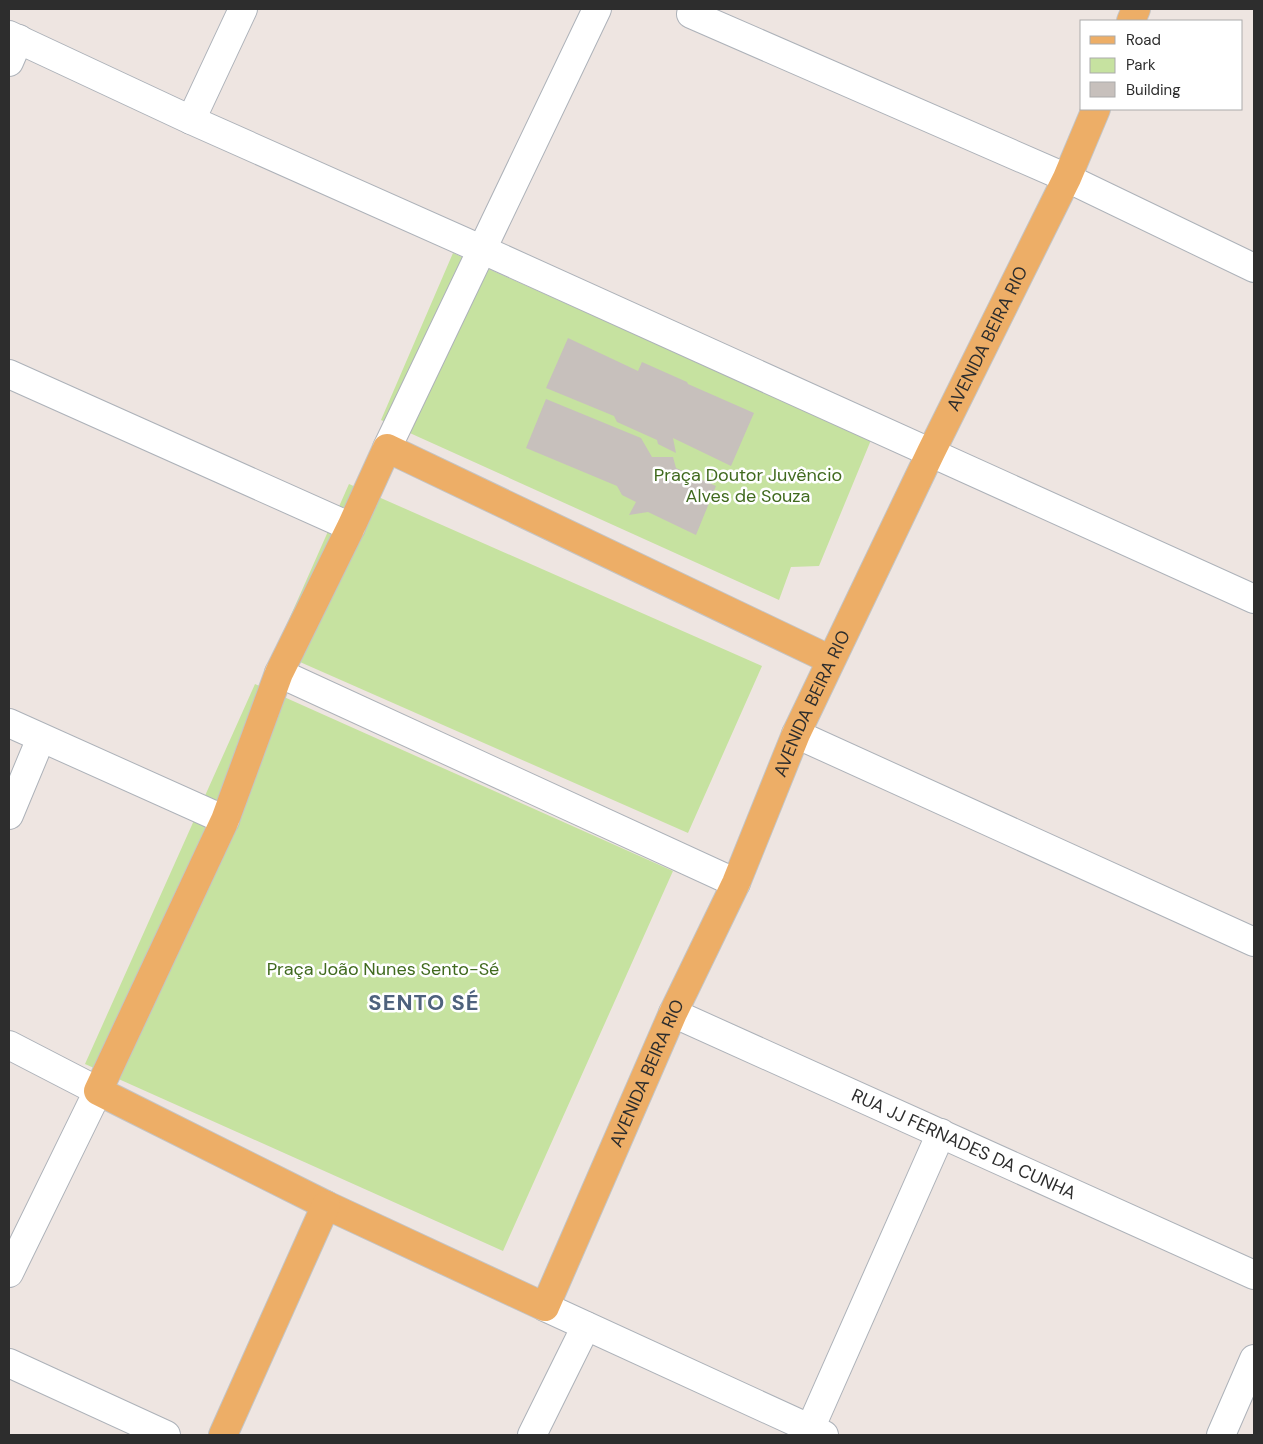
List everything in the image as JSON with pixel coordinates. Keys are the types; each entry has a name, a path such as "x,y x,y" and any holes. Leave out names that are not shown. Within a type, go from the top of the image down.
{"main road":[{"name":"AVENIDA BEIRA RIO","path":"544,1307 673,1013 736,883 796,734 931,452 1067,178 1096,110"},
{"path":"544,1307 326,1205 98,1091 225,820 278,673 388,448 832,660"},
{"path":"223,1435 326,1205"}],"street":[{"path":"191,120 244,9"},
{"path":"388,448 598,9"},
{"path":"692,14 1067,178 1254,268"},
{"path":"12,46 191,120 483,250 1254,599"},
{"path":"9,374 351,526"},
{"path":"278,673 736,883"},
{"path":"9,723 225,820"},
{"path":"796,734 1254,942"},
{"path":"9,815 41,738"},
{"name":"RUA JJ FERNADES DA CUNHA","path":"673,1013 1254,1276"},
{"path":"9,1045 98,1091 9,1273"},
{"path":"544,1307 817,1432 941,1133"},
{"path":"532,1435 586,1326"},
{"path":"1220,1435 1254,1359"},
{"path":"9,1363 166,1435"}],"green space":[{"name":"Praça Doutor Juvêncio Alves de Souza","path":"453,253 871,440 819,566 791,567 779,600 381,420"},
{"path":"349,484 762,666 688,833 275,651"},
{"name":"Praça João Nunes Sento-Sé","path":"255,684 673,871 503,1251 85,1064"}],"building":[{"path":"568,338 638,371 642,362 754,413 731,466 673,438 676,453 658,444 657,440 617,422 614,416 546,388"},
{"path":"546,399 641,438 652,457 673,457 676,468 716,486 696,535 648,512 629,515 636,502 622,495 617,486 526,448"}],"district":[{"name":"SENTO SÉ","path":"424,1002"}]}
